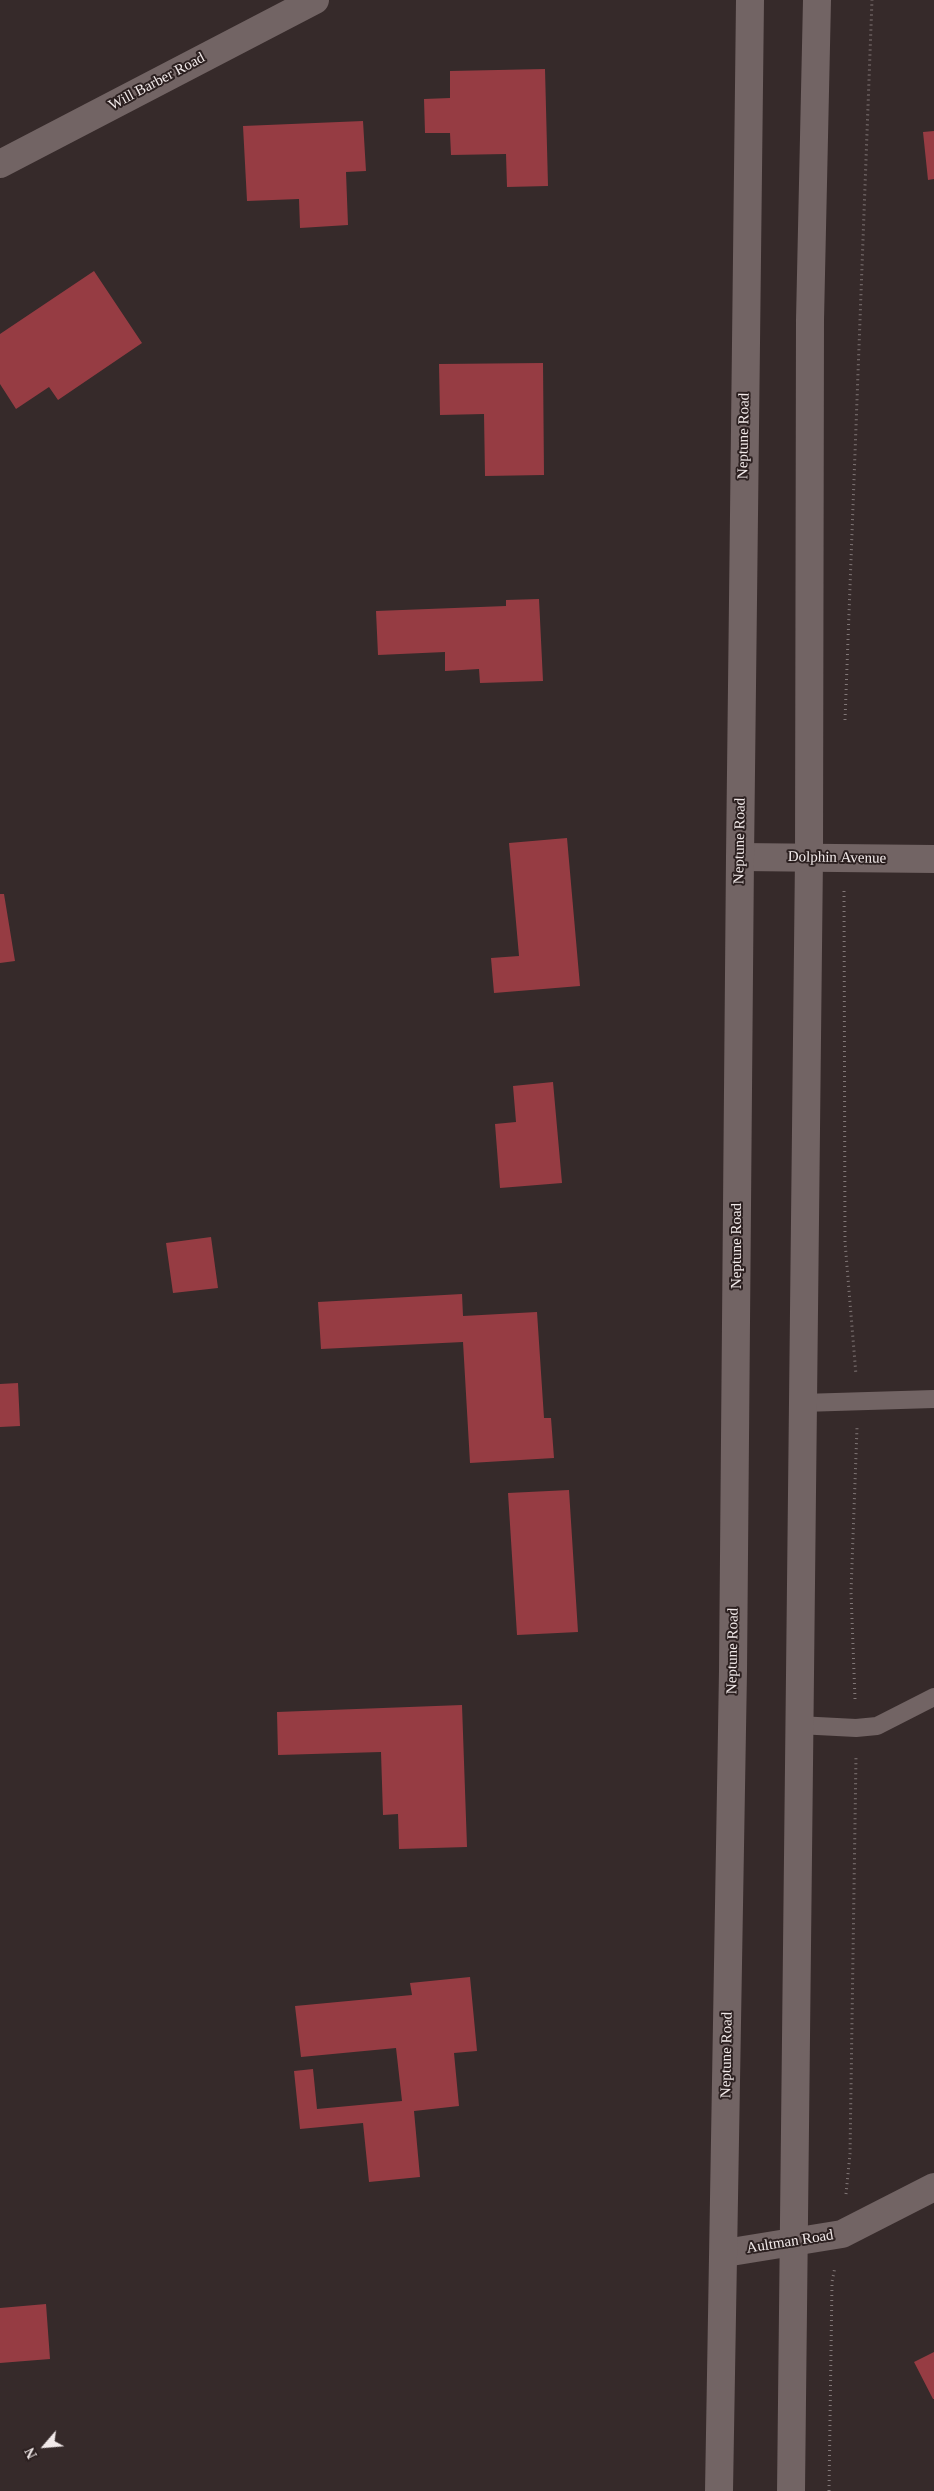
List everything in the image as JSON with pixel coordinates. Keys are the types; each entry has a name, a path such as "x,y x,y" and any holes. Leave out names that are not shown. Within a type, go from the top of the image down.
{"main road":[{"name":"Will Barber Road","path":"0,164 315,0"},
{"name":"Neptune Road","path":"719,2491 733,1661 750,0"},
{"path":"791,2491 809,857 810,330 817,0"},
{"name":"Dolphin Avenue","path":"740,857 934,859"},
{"name":"Aultman Road","path":"724,2253 842,2234 934,2187"}],"lane":[{"path":"802,1402 934,1399"},
{"path":"798,1725 856,1728 877,1726 934,1697"}],"path":[{"path":"844,723 872,0"},
{"path":"829,2491 832,2282 842,2234 850,2154 856,1728 851,1592 858,1402 845,1242 844,857"}],"building":[{"path":"545,69 548,186 507,187 506,154 451,155 450,133 425,133 424,99 450,98 450,71"},
{"path":"363,121 366,171 346,172 348,225 300,228 299,199 247,201 243,126"},
{"path":"934,131 934,179 928,180 923,132"},
{"path":"94,271 142,343 58,400 49,387 16,409 0,384 0,334"},
{"path":"543,363 544,475 485,476 484,414 440,415 439,364"},
{"path":"539,599 543,681 480,683 479,669 445,671 445,652 378,655 376,611 506,606 506,600"},
{"path":"567,838 580,986 494,993 491,958 519,956 509,843"},
{"path":"0,894 4,894 15,961 0,963"},
{"path":"553,1082 562,1183 500,1188 495,1124 516,1122 513,1086"},
{"path":"211,1237 218,1288 173,1293 166,1243"},
{"path":"462,1294 463,1316 537,1312 544,1418 551,1418 554,1458 470,1463 463,1342 321,1349 318,1302"},
{"path":"18,1383 20,1426 0,1427 0,1384"},
{"path":"569,1490 578,1632 517,1635 508,1493"},
{"path":"462,1705 467,1847 399,1849 398,1814 383,1815 381,1752 278,1755 277,1712"},
{"path":"470,1977 477,2051 454,2053 459,2106 414,2111 420,2177 369,2182 363,2123 300,2129 294,2071 313,2069 317,2109 402,2101 396,2048 301,2057 295,2006 412,1995 410,1983"},
{"path":"46,2304 50,2359 0,2363 0,2308"},
{"path":"934,2352 934,2399 933,2399 914,2362"}]}
